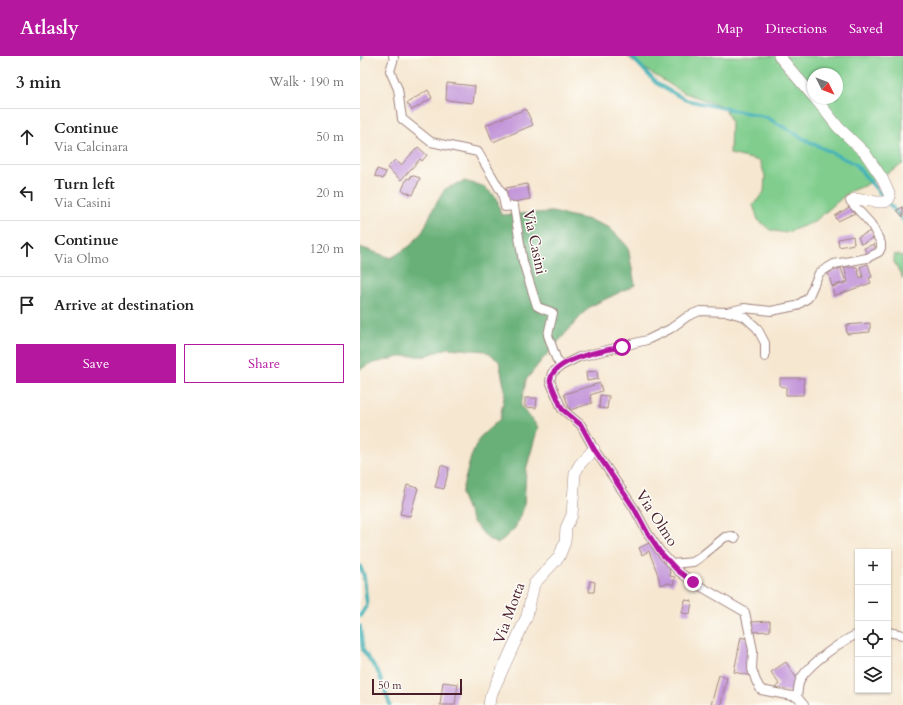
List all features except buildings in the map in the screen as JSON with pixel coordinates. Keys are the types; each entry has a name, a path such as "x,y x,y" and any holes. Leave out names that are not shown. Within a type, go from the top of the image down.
{"street":[{"name":"Via Casini","path":"393,56 394,58 390,70 398,89 402,119 431,142 478,152 502,193 505,207 514,206 523,262 537,306 540,309 548,309 553,313 548,335 556,358 561,366"},
{"path":"779,56 807,89"},
{"path":"727,312 744,308 771,310 796,306 808,298 819,273 834,264 867,258 879,252 881,248 881,243 871,224 850,201 855,199 885,201 889,193 882,178 865,153 838,127 820,104"},
{"path":"561,366 579,357 646,340 670,329 688,316 700,311 727,312 745,317 757,328 765,342 765,357"},
{"name":"Via Olmo","path":"561,366 552,373 550,381 562,409 581,425 594,449 634,508 660,552 678,571 693,582 745,612 753,650 752,669 761,690 797,697"},
{"name":"Via Motta","path":"489,705 490,698 527,616 534,584 559,557 565,542 566,528 572,515 575,473 580,464 594,449"},
{"path":"672,564 693,562 725,537 732,536 735,538"},
{"path":"891,633 903,635"},
{"path":"804,705 797,697 800,679 817,661 855,635"}],"green space":[{"path":"627,56 903,56 903,164 864,186 850,191 814,222 785,233 770,230 758,220 753,205 764,192 765,176 760,161 730,154 731,121 724,107 682,92 637,64"},
{"path":"464,181 483,186 497,198 501,215 552,212 590,220 610,228 628,247 635,285 589,307 526,380 521,406 538,427 526,470 524,507 515,528 498,544 488,539 473,522 461,494 471,457 480,437 500,419 505,391 499,361 485,351 448,348 425,356 404,356 370,364 360,369 360,247 391,258 410,246 423,231 433,209 445,189"},
{"path":"894,254 903,256 903,279 894,262"}],"waterway":[{"path":"360,61 362,56"},
{"path":"631,56 656,83 686,100 766,117 808,141 855,164 903,220"},
{"path":"360,566 364,576 367,605 360,616"},
{"path":"360,626 363,650 379,674 390,705"}],"route":[{"path":"622,347 579,357 561,366 552,373 550,381 562,409 581,425 594,449 634,508 660,552 678,571 693,582"}]}
